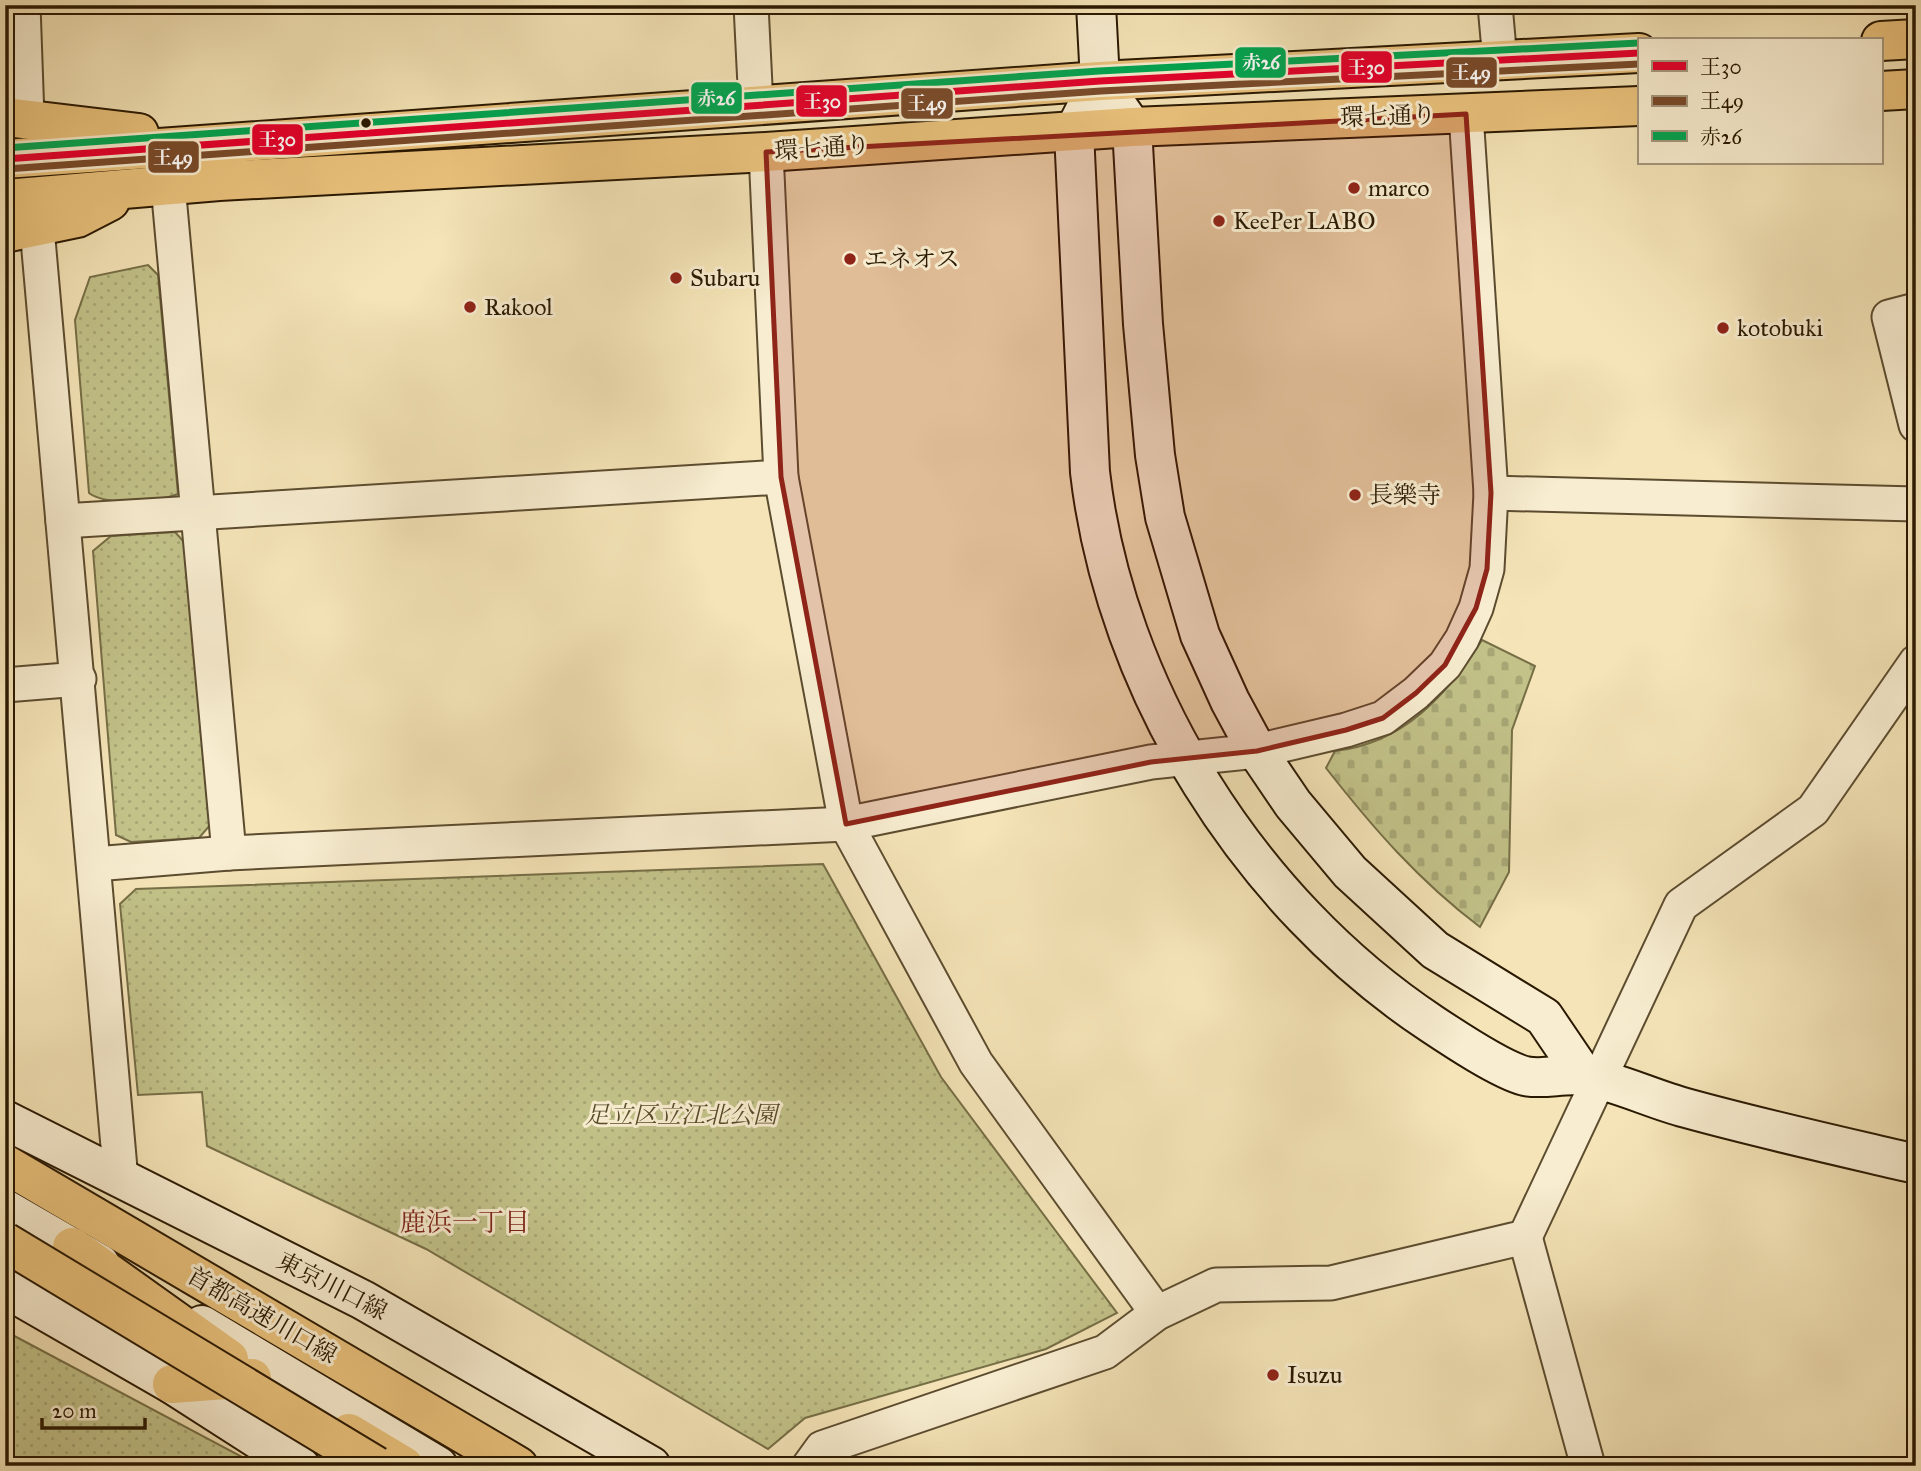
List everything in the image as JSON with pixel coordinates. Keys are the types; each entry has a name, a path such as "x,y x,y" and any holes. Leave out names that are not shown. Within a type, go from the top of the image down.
{"main road":[{"path":"1882,41 1916,39"},
{"name":"環七通り","path":"5,159 1100,81 1638,53"},
{"path":"1882,91 1916,89"},
{"name":"環七通り","path":"5,199 151,187 766,152 1132,127 1638,106"},
{"path":"16,117 217,145"},
{"path":"21,231 77,218 151,187"},
{"name":"首都高速川口線","path":"5,1164 518,1466"},
{"path":"5,1242 376,1466"},
{"path":"72,1247 255,1378 404,1466"},
{"path":"172,1384 255,1378"}],"street":[{"path":"16,117 23,5"},
{"path":"751,5 756,106"},
{"path":"1096,5 1100,81 1074,132 1090,472 1096,519 1112,587 1131,645 1188,758 1238,840 1327,938 1391,997 1451,1036 1524,1076 1591,1078 1686,1108 1916,1164"},
{"path":"1495,5 1500,61"},
{"path":"1100,81 1132,127 1144,337 1154,455 1165,517 1200,635 1230,701 1257,751 1293,804 1350,872 1435,950 1544,1017 1591,1078"},
{"path":"95,864 229,853 846,824 1151,762 1257,751 1346,730 1383,718 1416,693 1444,665 1462,639 1476,608 1487,569 1491,493 1466,114"},
{"path":"766,152 781,477 846,824 975,1063 1157,1313"},
{"path":"151,187 196,513 229,853"},
{"path":"21,231 63,521 79,678 121,1180"},
{"path":"1916,310 1889,317 1916,425"},
{"path":"63,521 781,477"},
{"path":"1491,493 1916,504"},
{"path":"1587,1466 1525,1237 1591,1078 1681,905 1813,810 1916,662"},
{"path":"5,685 79,678"},
{"name":"東京川口線","path":"5,1120 363,1300 651,1466"},
{"path":"5,1209 438,1466"},
{"path":"809,1466 822,1448 1105,1352 1157,1313 1216,1285 1331,1283 1525,1237"},
{"path":"5,1288 172,1384 300,1466"}],"highlighted area":[{"path":"1466,114 1491,493 1487,569 1476,608 1445,665 1416,693 1383,718 1346,730 1257,751 1151,762 846,824 781,477 766,152"}],"green space":[{"path":"148,265 158,275 178,494 146,501 107,500 89,493 75,320 90,277"},
{"path":"175,532 184,542 211,824 199,838 131,842 116,835 93,551 111,536"},
{"path":"1482,640 1535,666 1512,730 1509,872 1480,927 1398,853 1326,768 1335,751 1382,738 1421,713 1454,679"},
{"name":"足立区立江北公園","path":"823,864 941,1077 1117,1313 1046,1349 805,1418 768,1449 426,1249 207,1146 202,1092 138,1095 120,904 136,889"},
{"path":"5,1331 259,1466 5,1466"}],"transit line":[{"name":"赤26","path":"5,148 1099,71 1638,43"},
{"name":"王30","path":"5,159 1100,81 1638,53"},
{"name":"王49","path":"6,169 1101,91 1638,64"}],"place":[{"name":"marco","path":"1354,188"},
{"name":"KeePer LABO","path":"1219,221"},
{"name":"エネオス","path":"850,259"},
{"name":"Subaru","path":"676,278"},
{"name":"Rakool","path":"470,307"},
{"name":"kotobuki","path":"1723,328"},
{"name":"長樂寺","path":"1355,495"},
{"name":"Isuzu","path":"1273,1375"}],"district":[{"name":"鹿浜一丁目","path":"465,1222"}]}
